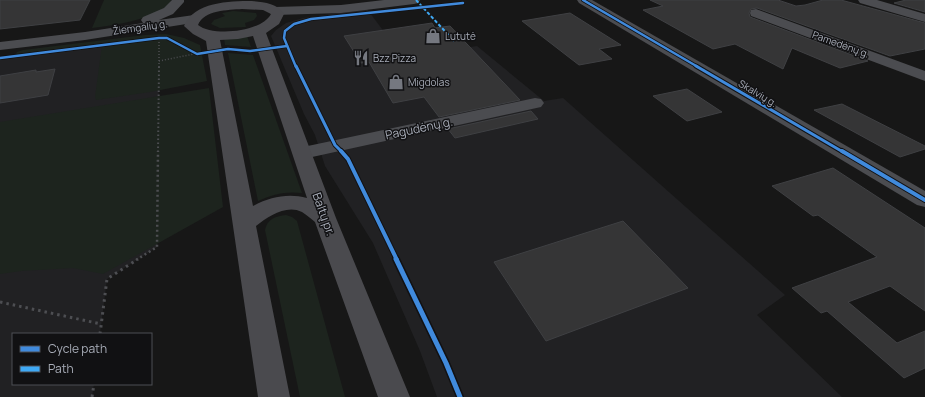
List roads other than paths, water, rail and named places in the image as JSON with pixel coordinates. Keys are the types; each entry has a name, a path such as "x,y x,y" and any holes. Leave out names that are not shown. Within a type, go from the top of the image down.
{"main road":[{"path":"243,2 268,7 270,20 231,35 198,29 225,7 243,2"},
{"name":"Baltų pr.","path":"270,20 259,34 269,65 303,153 325,218 394,397"},
{"path":"198,29 213,39 274,397"},
{"path":"245,223 257,212 283,203 296,203 310,207 325,218"}],"street":[{"path":"85,36 154,18 168,12 174,7 178,0"},
{"path":"270,20 341,8 414,0"},
{"name":"Skalvių g.","path":"583,0 925,200"},
{"path":"864,0 925,18"},
{"name":"Pamedėnų g.","path":"756,13 925,76"},
{"name":"Žiemgalių g.","path":"0,46 85,36 177,29 198,29"},
{"name":"Pagudėnų g.","path":"303,153 535,103"}],"place":[{"name":"Lututė","path":"433,36"},
{"name":"Bzz Pizza","path":"361,58"},
{"name":"Migdolas","path":"396,82"}]}
